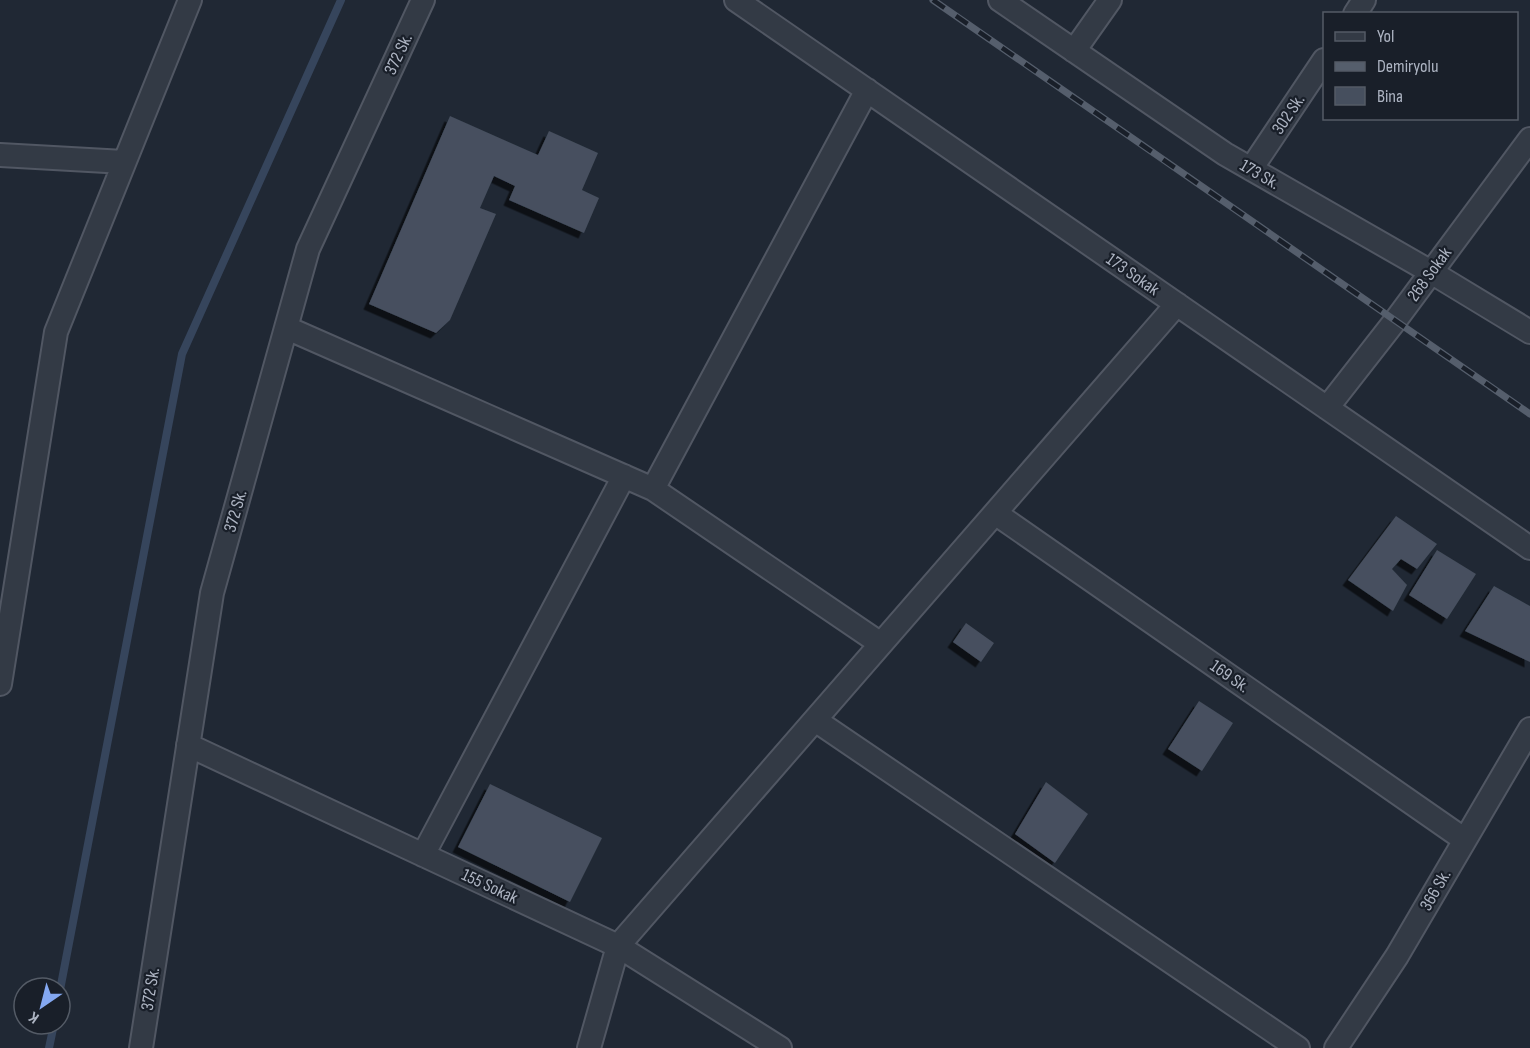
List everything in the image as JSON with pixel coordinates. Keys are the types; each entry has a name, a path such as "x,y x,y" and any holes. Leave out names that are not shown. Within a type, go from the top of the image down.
{"street":[{"path":"0,684 56,332 190,0"},
{"name":"372 Sk.","path":"141,1048 212,593 308,249 423,0"},
{"name":"173 Sokak","path":"736,0 1530,548"},
{"name":"173 Sk.","path":"1000,0 1225,154 1431,272 1530,332"},
{"path":"1074,51 1110,0"},
{"name":"302 Sk.","path":"1251,169 1323,61"},
{"path":"653,489 867,90"},
{"name":"268 Sokak","path":"1328,408 1530,139"},
{"path":"0,155 124,162"},
{"path":"589,1048 618,946 1177,304"},
{"path":"286,328 653,489 881,644"},
{"path":"423,855 624,476"},
{"name":"169 Sk.","path":"995,513 1465,840"},
{"path":"814,720 1298,1048"},
{"name":"366 Sk.","path":"1336,1048 1397,956 1530,729"},
{"name":"155 Sokak","path":"189,745 618,946 780,1048"}],"building":[{"path":"450,116 538,155 549,131 598,153 582,190 599,198 584,233 509,200 515,186 494,176 480,208 496,214 450,320 436,333 369,304"},
{"path":"1396,516 1437,544 1417,569 1401,559 1392,569 1407,585 1393,611 1348,580"},
{"path":"1437,550 1476,574 1447,619 1409,595"},
{"path":"1494,586 1530,606 1530,662 1465,631"},
{"path":"966,623 994,643 981,662 953,642"},
{"path":"1199,701 1233,723 1202,771 1168,749"},
{"path":"1046,782 1088,814 1055,863 1015,834"},
{"path":"490,784 602,838 570,902 458,847"}],"waterway":[{"path":"63,976 182,354 341,0"},
{"path":"49,1048 52,1036"}],"railway":[{"path":"933,0 1530,414"}]}
